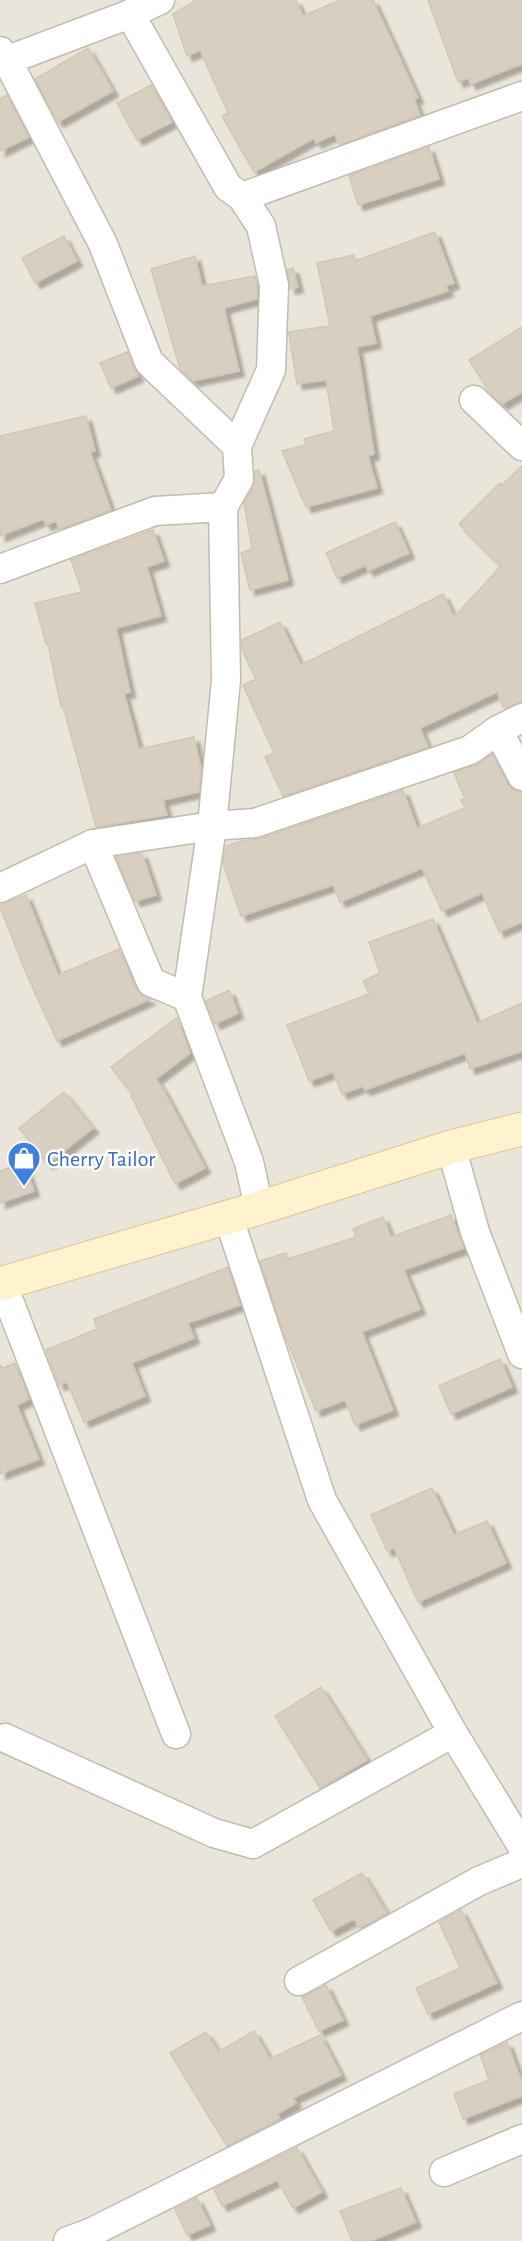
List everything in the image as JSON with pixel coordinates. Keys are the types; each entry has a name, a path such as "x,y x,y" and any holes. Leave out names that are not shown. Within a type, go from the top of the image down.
{"main road":[{"path":"1,1283 244,1212 451,1147 522,1129"}],"street":[{"path":"160,0 130,15 2,59 103,244 149,362 237,446"},
{"path":"130,15 228,187 242,197 261,226 274,285 271,370 237,446 239,479 223,507 226,680 212,826 187,998 249,1162 244,1212 322,1500 453,1733 522,1846"},
{"path":"242,197 522,96"},
{"path":"474,400 522,446"},
{"path":"0,569 155,511 223,507"},
{"path":"0,888 93,844 212,826 255,823 470,750 510,724 522,776"},
{"path":"93,844 151,981 187,998"},
{"path":"451,1147 475,1232 522,1354"},
{"path":"1,1283 176,1734"},
{"path":"5,1737 214,1833 253,1844 453,1733"},
{"path":"299,1981 479,1881 522,1863"},
{"path":"68,2241 90,2233 522,2016"},
{"path":"444,2172 522,2139"}],"shaded area":[{"path":"0,0 522,0 522,2241 0,2241"}],"building":[{"path":"196,0 296,0 303,16 340,0 373,0 418,98 414,99 420,115 339,145 335,134 316,143 314,138 254,172 222,116 228,113 200,50 187,56 173,14"},
{"path":"428,0 522,0 522,64 471,84 468,78 458,82"},
{"path":"88,48 113,91 58,122 35,79"},
{"path":"151,85 172,122 137,140 117,103"},
{"path":"7,95 29,137 0,151 0,99"},
{"path":"429,147 439,179 358,205 349,176"},
{"path":"435,232 454,283 446,286 448,291 370,316 376,343 357,347 374,454 368,456 377,488 306,507 282,451 306,445 304,439 334,431 326,380 297,384 289,334 289,332 330,326 317,263 354,255 355,261"},
{"path":"64,236 77,261 35,283 22,258"},
{"path":"195,256 202,286 255,276 257,299 224,308 239,371 193,381 180,369 151,269"},
{"path":"293,268 298,287 290,289 287,269"},
{"path":"522,327 522,392 502,404 488,390 469,360"},
{"path":"127,352 138,376 111,388 100,363"},
{"path":"86,416 95,451 90,452 111,510 59,529 56,521 46,525 43,519 0,536 0,436"},
{"path":"522,466 522,702 504,708 497,692 420,728 428,747 283,796 265,757 274,753 243,685 256,679 242,650 242,640 280,622 301,665 443,594 454,617 501,566 459,524 500,483 502,485"},
{"path":"259,470 288,580 250,590 241,553 252,549 244,503 254,487 255,471"},
{"path":"395,522 409,553 368,571 366,565 337,578 326,553"},
{"path":"153,530 164,561 147,567 161,616 116,628 130,692 124,693 139,749 194,737 201,769 199,792 163,800 167,815 96,827 63,706 61,707 48,644 46,644 35,603 82,592 71,560"},
{"path":"492,754 508,784 514,790 522,792 522,922 499,932 482,893 442,911 422,868 340,902 333,885 241,916 223,863 226,846 241,841 260,839 403,790 417,828 465,808 461,800 465,799 454,773 476,765"},
{"path":"142,853 156,895 135,901 116,857"},
{"path":"26,895 58,975 119,949 136,988 144,997 150,999 57,1041 26,973 0,907 0,905"},
{"path":"433,919 477,1023 522,1003 522,1051 470,1069 465,1053 365,1090 363,1086 342,1094 333,1072 309,1081 287,1025 369,994 363,981 380,973 369,942"},
{"path":"229,990 238,1013 215,1024 206,1001"},
{"path":"177,1018 190,1053 156,1079 205,1168 175,1184 131,1096 133,1095 111,1067"},
{"path":"64,1092 93,1128 48,1164 19,1128"},
{"path":"24,1163 34,1191 0,1203 0,1171"},
{"path":"451,1215 464,1248 404,1270 420,1309 362,1332 393,1410 355,1425 345,1400 316,1411 283,1331 260,1261 286,1253 288,1259 356,1237 353,1229 383,1217 391,1237"},
{"path":"228,1267 240,1305 188,1323 194,1338 132,1363 145,1396 84,1422 67,1382 59,1385 46,1350 97,1329 94,1319"},
{"path":"500,1359 512,1387 451,1414 439,1386"},
{"path":"15,1363 29,1399 17,1405 39,1459 0,1474 0,1365 3,1368"},
{"path":"432,1488 454,1535 487,1521 506,1563 418,1602 394,1548 387,1551 371,1515"},
{"path":"321,1687 367,1760 320,1788 275,1716"},
{"path":"362,1873 387,1913 360,1928 354,1919 331,1931 313,1900"},
{"path":"461,1910 497,1983 428,2014 416,1988 460,1968 439,1922"},
{"path":"326,1985 343,2020 319,2031 302,1997"},
{"path":"254,2031 270,2059 320,2035 341,2075 293,2098 296,2103 277,2114 280,2119 227,2146 170,2053 206,2032 218,2052"},
{"path":"507,2042 522,2083 522,2096 463,2119 454,2094 489,2080 480,2055"},
{"path":"297,2148 322,2192 293,2208 277,2180 222,2206 214,2189"},
{"path":"401,2188 416,2222 371,2241 352,2241 340,2211"},
{"path":"197,2198 210,2225 187,2235 175,2209"}],"place":[{"name":"Cherry Tailor","path":"24,1187"}]}
